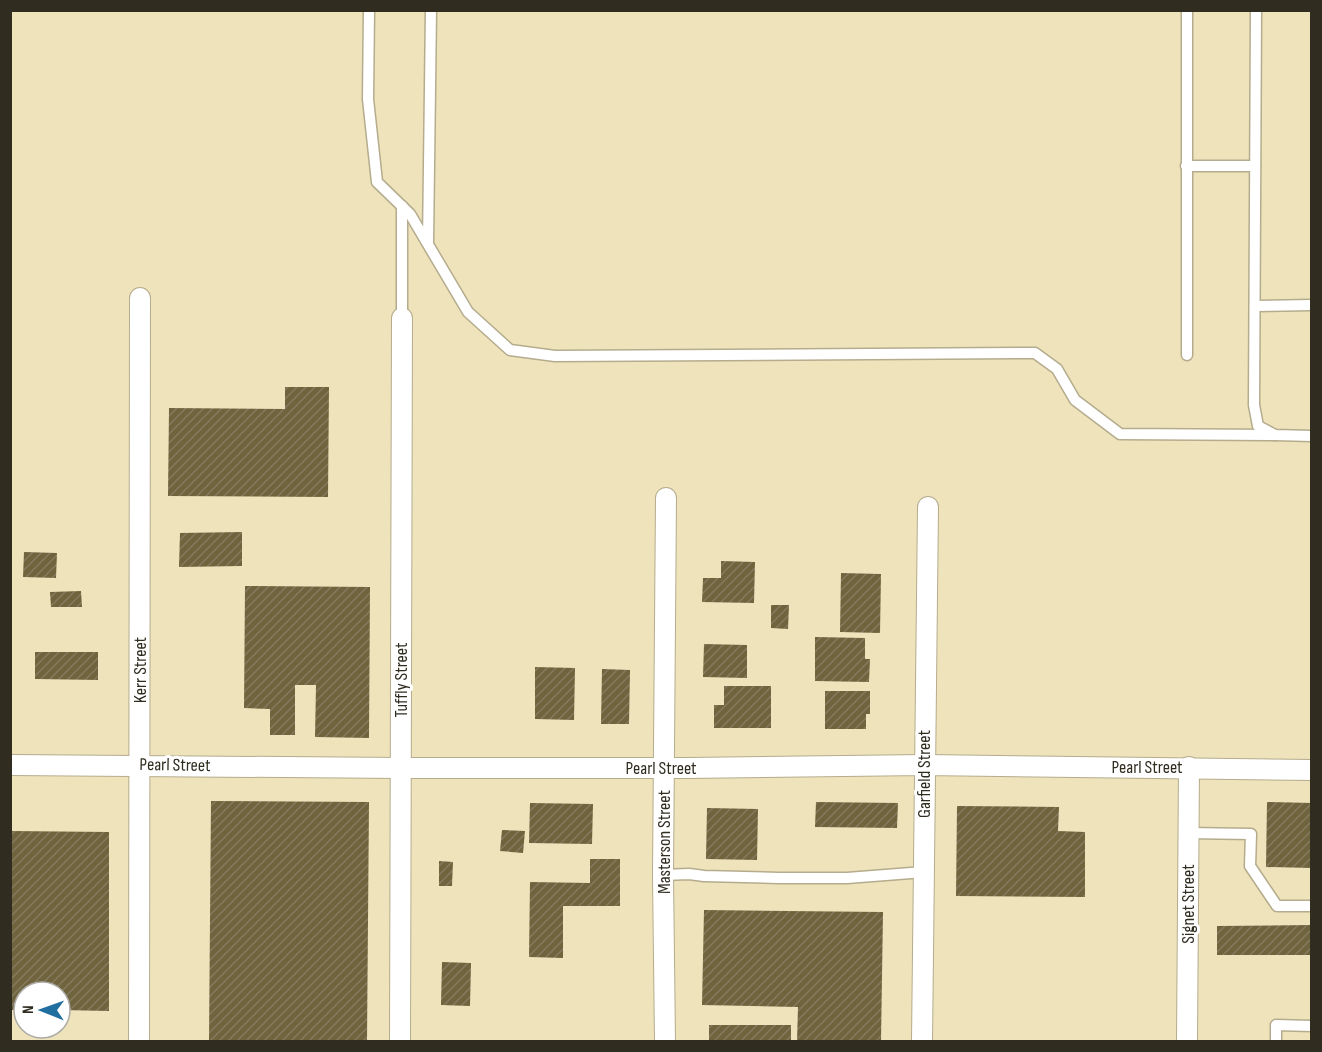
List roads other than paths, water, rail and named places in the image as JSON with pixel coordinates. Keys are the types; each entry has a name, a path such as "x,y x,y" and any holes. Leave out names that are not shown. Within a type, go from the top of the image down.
{"street":[{"name":"Kerr Street","path":"138,1041 140,298"},
{"name":"Tuffly Street","path":"400,1041 402,318"},
{"name":"Masterson Street","path":"665,1041 663,875 666,498"},
{"name":"Garfield Street","path":"922,1041 928,507"},
{"name":"Pearl Street","path":"10,765 401,768 924,765 1311,770"},
{"name":"Signet Street","path":"1187,1041 1189,767"}],"lane":[{"path":"369,10 368,99 377,183 410,214 468,312 510,350 555,356 1035,353 1057,369 1075,400 1120,434 1311,436"},
{"path":"428,244 430,10"},
{"path":"1187,10 1187,355"},
{"path":"1256,10 1254,405 1257,426 1275,435"},
{"path":"1186,166 1255,166"},
{"path":"402,206 402,318"},
{"path":"1255,306 1311,305"},
{"path":"1188,833 1251,834 1250,867 1277,906 1311,906"},
{"path":"663,875 847,878 924,872"},
{"path":"1276,1041 1276,1025 1311,1026"}]}
